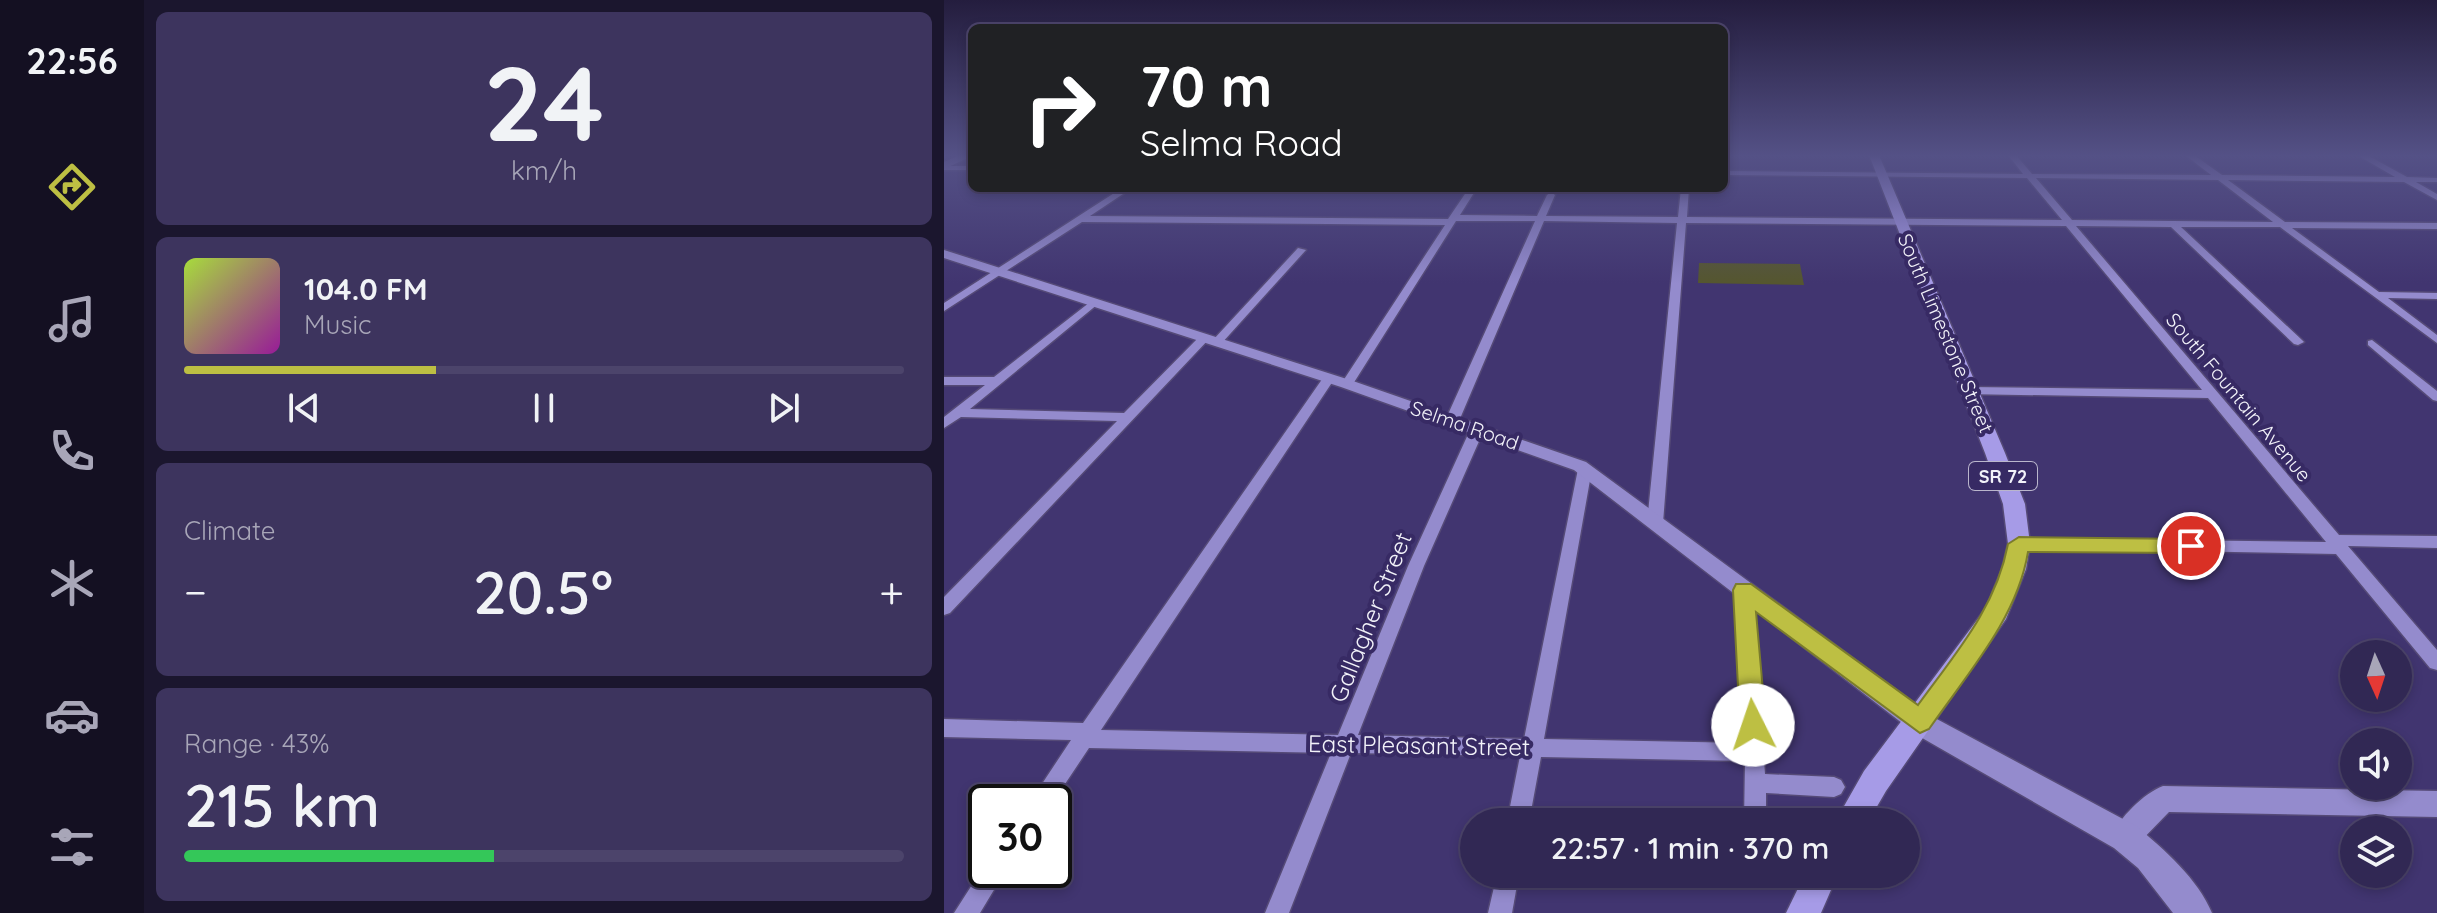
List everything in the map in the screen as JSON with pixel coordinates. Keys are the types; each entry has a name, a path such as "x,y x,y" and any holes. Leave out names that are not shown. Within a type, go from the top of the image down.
{"main road":[{"name":"South Limestone Street","path":"1890,198 2014,504 2019,544 2014,569 1997,612 1920,722"},
{"name":"SR 72","path":"1859,808 1875,781 1920,722"},
{"path":"1920,722 2125,837 2149,857 2195,913"},
{"path":"1803,913 1815,888"}],"street":[{"path":"944,308 1113,198"},
{"path":"1347,384 1467,198"},
{"path":"1452,421 1550,198"},
{"path":"1655,523 1684,198"},
{"name":"South Fountain Avenue","path":"2047,198 2437,663"},
{"path":"2246,198 2437,340"},
{"path":"1080,219 1683,218 2437,226"},
{"path":"2172,223 2298,342"},
{"path":"944,608 1128,417 1301,250"},
{"name":"Selma Road","path":"944,254 1347,384 1585,469 1920,722"},
{"path":"2376,295 2437,296"},
{"path":"944,424 1094,302"},
{"path":"2372,343 2437,397"},
{"path":"1053,784 1329,378"},
{"path":"944,381 996,381"},
{"path":"1968,391 2210,394"},
{"path":"957,413 1128,417"},
{"name":"Gallagher Street","path":"1277,913 1416,566 1477,430"},
{"path":"1521,808 1585,469"},
{"path":"2019,544 2437,542"},
{"path":"1744,590 1755,752 1755,808"},
{"name":"East Pleasant Street","path":"944,728 1345,744 1755,752"},
{"path":"1755,783 1834,787"},
{"path":"2125,837 2163,799 2437,804"},
{"path":"966,913 983,888"},
{"path":"1500,913 1505,888"}],"green space":[{"path":"1699,263 1800,264 1804,285 1698,283"}],"route":[{"path":"1753,725 1744,590 1920,722 1997,612 2014,569 2019,544 2191,546"}]}
